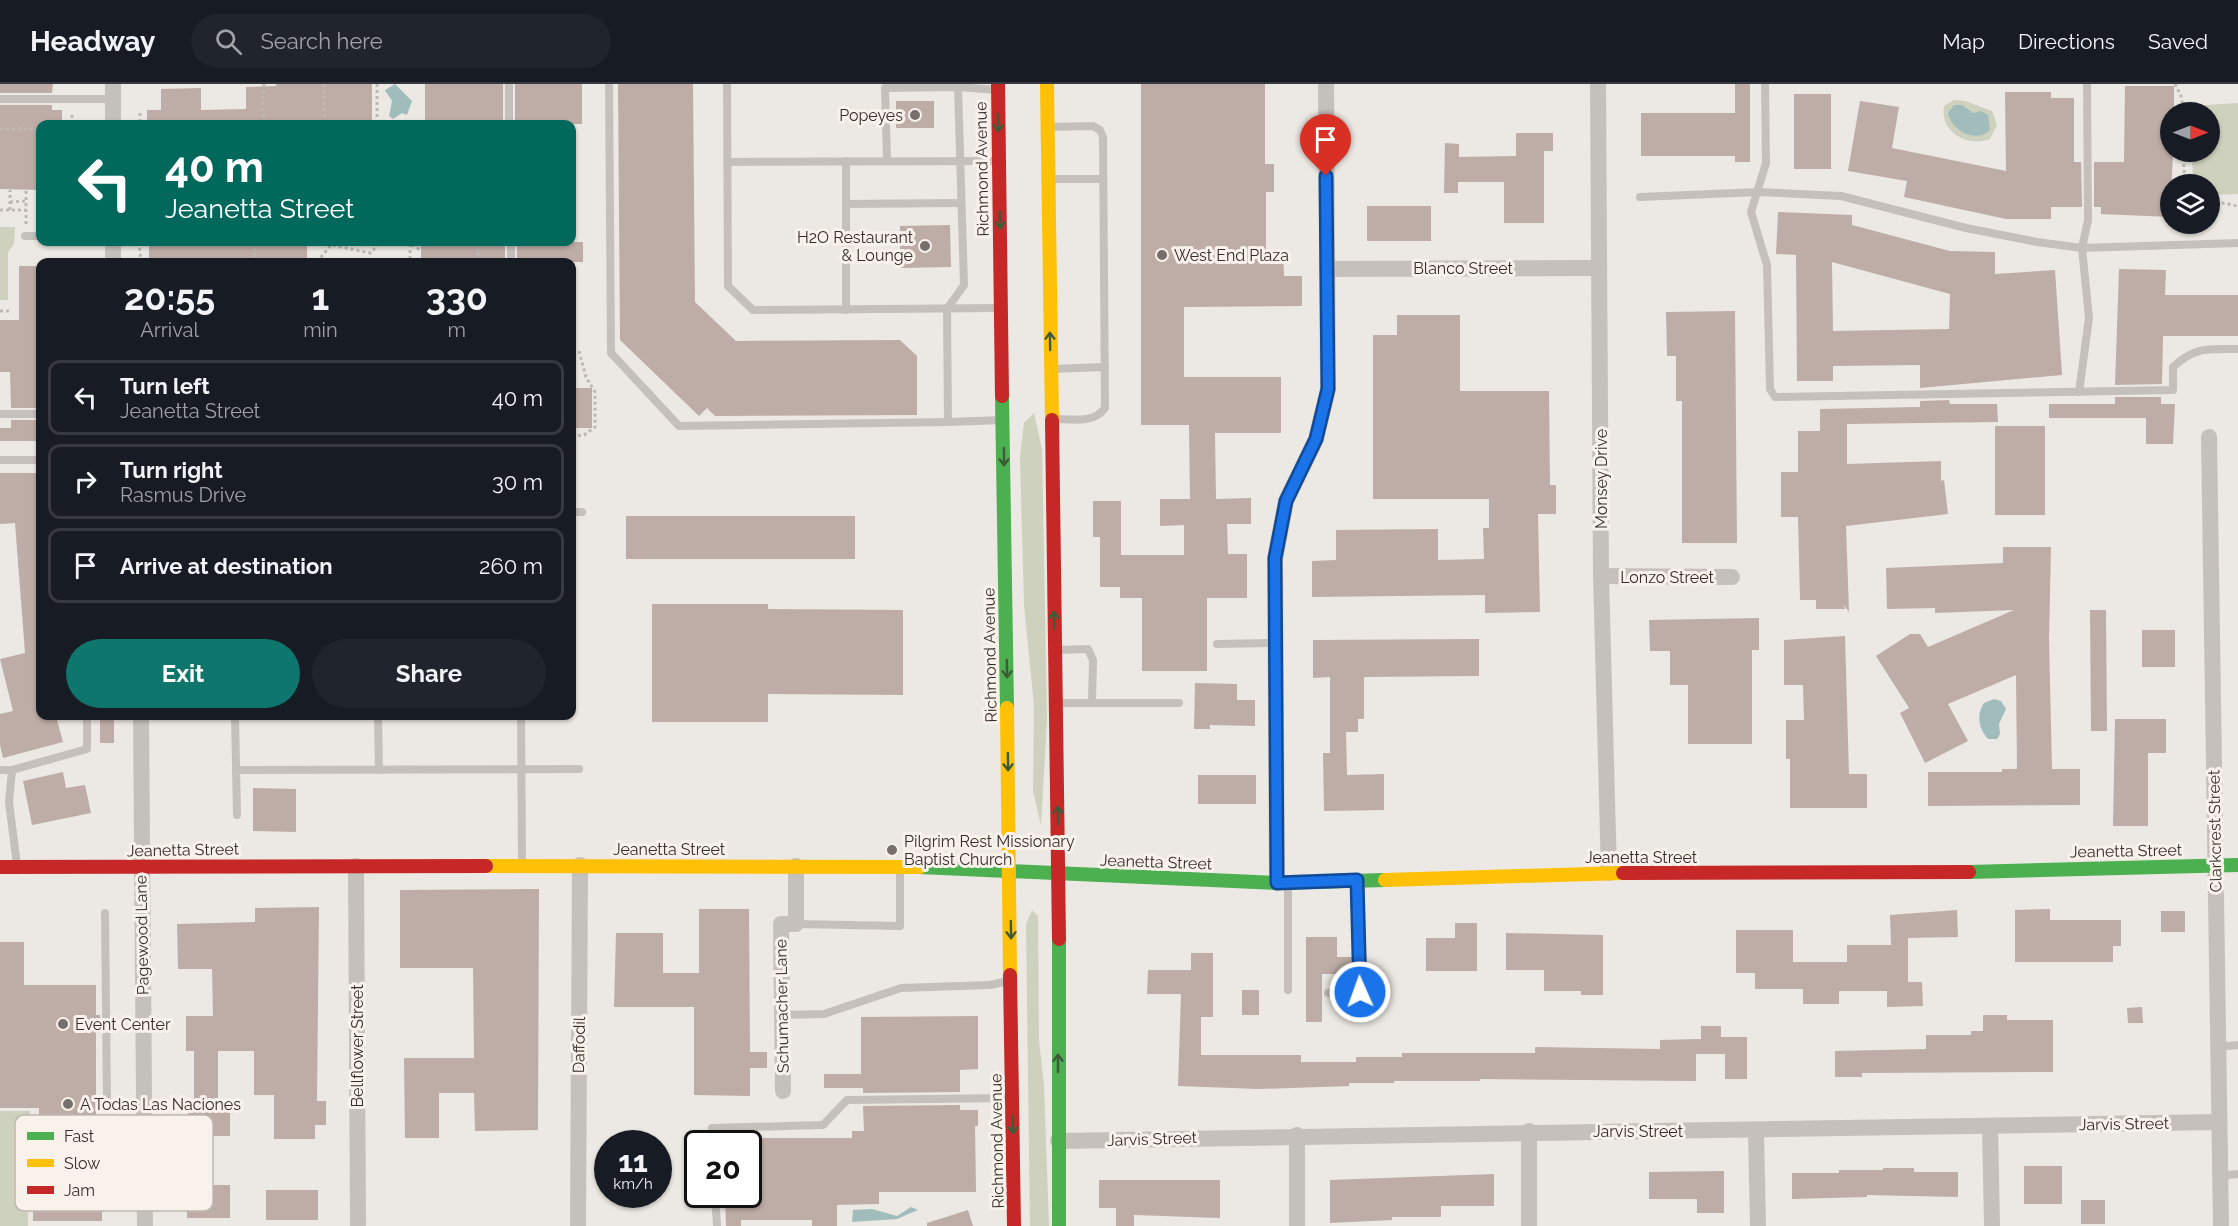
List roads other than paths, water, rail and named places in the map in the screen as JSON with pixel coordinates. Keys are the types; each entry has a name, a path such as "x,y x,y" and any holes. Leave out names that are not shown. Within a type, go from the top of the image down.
{"main road":[{"path":"1047,84 1059,874 1059,1226"},
{"name":"Richmond Avenue","path":"998,87 1014,1226"},
{"name":"Jeanetta Street","path":"0,867 900,866 1283,883 1608,873 1917,873 2238,865"}],"street":[{"path":"1283,883 1275,643 1275,558 1286,501 1316,439 1328,389 1326,84"},
{"name":"Monsey Drive","path":"1598,84 1601,576 1608,873"},
{"path":"113,91 113,120"},
{"name":"Blanco Street","path":"1327,269 1599,268"},
{"name":"Clarkcrest Street","path":"2209,437 2221,1226"},
{"name":"Lonzo Street","path":"1601,576 1732,577"},
{"name":"Pagewood Lane","path":"141,720 144,1115"},
{"name":"Daffodil","path":"578,1226 580,865"},
{"name":"Bellflower Street","path":"356,866 358,1226"},
{"name":"Schumacher Lane","path":"783,1091 781,924 796,924 796,866"},
{"name":"Jarvis Street","path":"1058,1141 1529,1131 1756,1131 2219,1122"},
{"path":"1990,1127 1992,1226"},
{"path":"1529,1131 1529,1226"},
{"path":"1756,1131 1758,1226"},
{"path":"1297,1135 1297,1226"},
{"name":"Pagewood Lane","path":"146,1211 146,1226"}],"lane":[{"path":"508,84 509,120"},
{"path":"609,84 611,353 679,426 1003,420"},
{"path":"727,84 728,286 753,310 1001,308"},
{"path":"1766,84 1766,163 1751,212 1767,265 1770,389 1775,398 2173,390 2173,367 2189,353 2205,349 2238,350"},
{"path":"2079,392 2089,318 2082,248 2088,220 2087,84"},
{"path":"948,422 947,309 964,285 958,87"},
{"path":"887,160 885,88 998,87"},
{"path":"0,99 113,91"},
{"path":"1047,127 1093,126 1100,130 1103,137 1105,408 1100,415 1091,419 1051,419"},
{"path":"846,161 846,310"},
{"path":"728,162 999,161"},
{"path":"1047,179 1103,179"},
{"path":"1640,197 1759,192 1841,196 1966,228 2037,243 2082,248 2238,243"},
{"path":"846,204 962,203"},
{"path":"25,236 36,236"},
{"path":"1050,369 1105,367"},
{"path":"0,414 36,414"},
{"path":"0,460 36,460"},
{"path":"576,512 582,512"},
{"path":"1217,644 1275,643"},
{"path":"1054,650 1088,649 1093,660 1092,702"},
{"path":"1056,703 1179,703"},
{"path":"0,770 12,770 87,749 87,720"},
{"path":"236,720 237,815"},
{"path":"378,720 379,770"},
{"path":"521,720 522,865"},
{"path":"236,770 579,769"},
{"path":"12,770 9,802 18,867"},
{"path":"796,924 900,927 900,866"},
{"path":"1328,993 1360,992 1357,880"},
{"path":"1283,883 1288,990"},
{"path":"105,913 107,1106 144,1105"},
{"path":"782,1015 824,1014 901,988 990,985 1012,980"},
{"path":"2217,1047 2238,1045"},
{"path":"712,1130 712,1128 823,1125 847,1100 1013,1098"},
{"path":"2220,1176 2238,1174"},
{"path":"716,1208 717,1226"}],"water":[{"path":"395,84 412,101 407,115 402,113 393,119 389,116 392,101 385,90"},
{"path":"1954,105 1962,105 1973,113 1981,111 1988,115 1990,130 1978,136 1959,130 1948,113"},
{"path":"1994,699 2001,701 2006,709 1999,724 2000,734 1997,739 1988,739 1982,731 1979,717 1984,703"},
{"path":"911,1207 918,1210 897,1219 852,1222 853,1210 872,1209 897,1216"}],"place":[{"name":"Popeyes","path":"915,115"},
{"name":"H2O Restaurant & Lounge","path":"925,246"},
{"name":"West End Plaza","path":"1162,255"},
{"name":"Pilgrim Rest Missionary Baptist Church","path":"892,850"},
{"name":"Event Center","path":"63,1024"},
{"name":"A Todas Las Naciones","path":"68,1104"}]}
